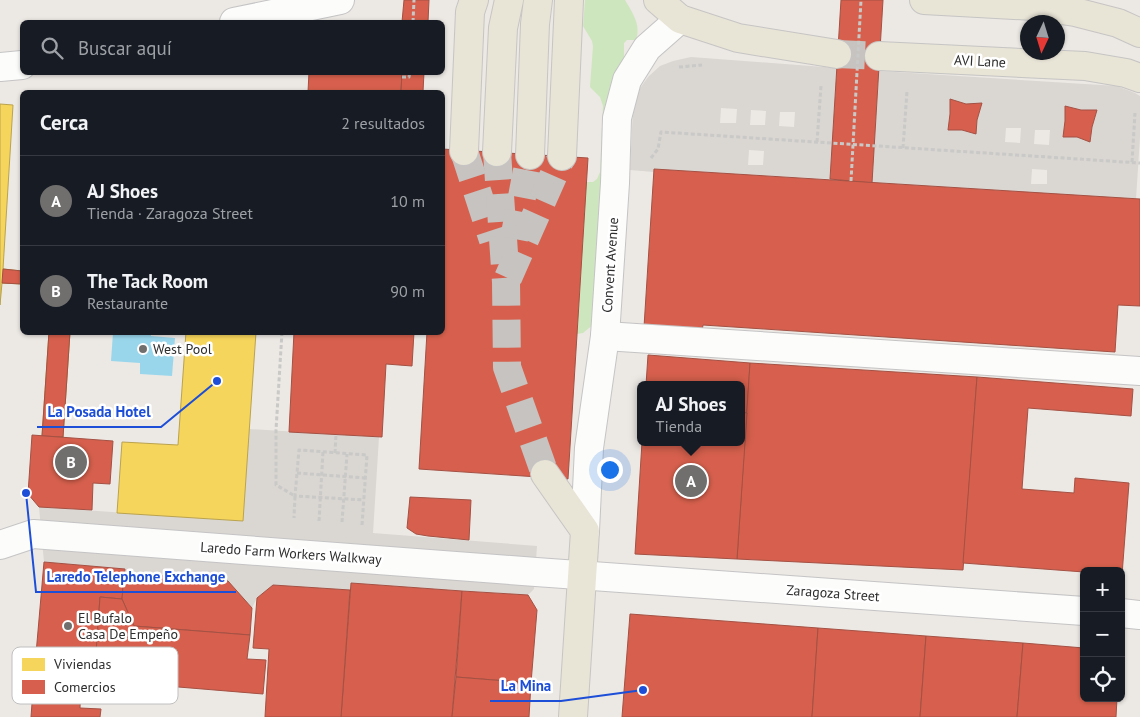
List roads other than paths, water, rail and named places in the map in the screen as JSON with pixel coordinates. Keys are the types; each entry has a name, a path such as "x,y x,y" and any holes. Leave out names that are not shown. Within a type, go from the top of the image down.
{"main road":[{"path":"464,151 470,12 474,0"},
{"path":"497,152 503,28 508,0"},
{"path":"530,155 538,0"},
{"path":"562,156 569,0"},
{"path":"658,0 680,19 738,38 838,54"},
{"path":"924,0 1033,6 1075,12 1118,23 1140,33"},
{"name":"AVI Lane","path":"879,56 1085,66 1126,73 1140,78"},
{"path":"546,474 585,531 573,717"}],"street":[{"path":"244,20 340,0"},
{"name":"Convent Avenue","path":"585,531 589,448 605,336 615,183 616,118 628,80 647,48 680,19"},
{"path":"0,66 20,65"},
{"path":"605,336 1140,371"},
{"name":"Laredo Farm Workers Walkway","path":"0,545 32,534 583,575"},
{"name":"Zaragoza Street","path":"583,575 1080,611"},
{"path":"1125,613 1140,615"}],"water":[{"name":"West Pool","path":"113,335 151,335 175,338 172,376 140,374 140,363 111,361"}],"tunnel":[{"path":"837,54 879,56"},
{"path":"464,151 493,240"},
{"path":"497,152 506,282 507,367 545,474"},
{"path":"514,239 530,155"},
{"path":"508,278 562,156"}],"place":[{"name":"West Pool","path":"143,349"},
{"name":"La Posada Hotel","path":"217,381"},
{"name":"The Tack Room","path":"71,462"},
{"name":"AJ Shoes","path":"691,481"},
{"name":"Laredo Telephone Exchange","path":"26,493"},
{"name":"El Bufalo Casa De Empeño","path":"68,626"},
{"name":"La Mina","path":"643,690"}]}
